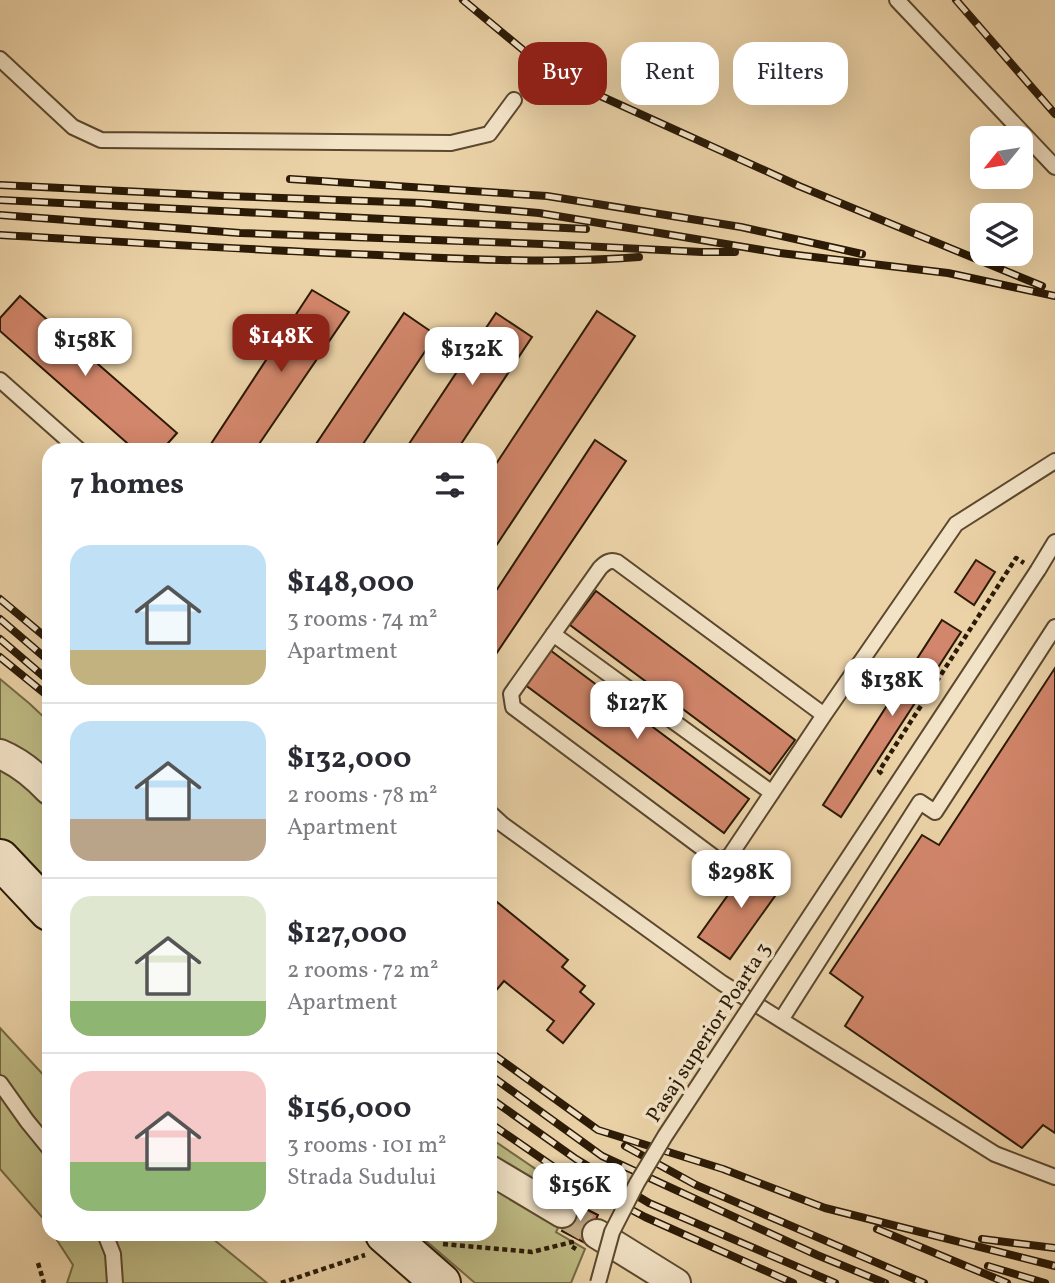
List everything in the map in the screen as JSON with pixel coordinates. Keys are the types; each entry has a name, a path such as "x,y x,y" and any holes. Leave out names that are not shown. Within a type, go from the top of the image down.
{"street":[{"path":"0,754 10,758 42,783"},
{"path":"0,859 42,904"},
{"path":"497,1174 562,1213"},
{"path":"585,1238 676,1283"},
{"path":"379,1243 441,1283"}],"lane":[{"path":"897,0 1055,167"},
{"path":"0,59 73,127 101,140 451,143 489,134 514,100"},
{"path":"0,380 71,443"},
{"path":"824,715 613,561 600,568 511,694 513,707 718,860 729,857 957,524 1055,461"},
{"name":"Pasaj superior Poarta 3","path":"598,1283 612,1232 665,1136 1033,567 1055,542"},
{"path":"781,1020 920,802 935,812 1055,627"},
{"path":"553,634 772,793"},
{"path":"497,819 710,975 995,1154 1055,1177"},
{"path":"0,1083 42,1139"},
{"path":"108,1241 113,1254 115,1283"}],"path":[{"path":"993,592 1016,558 1033,567"},
{"path":"438,1244 532,1252 585,1238"},
{"path":"281,1283 379,1243"},
{"path":"38,1263 44,1283"}],"shaded area":[{"path":"0,679 42,715 42,884 0,843"},
{"path":"0,1028 42,1073 42,1217 0,1169"},
{"path":"497,1143 574,1195 556,1232 585,1249 571,1283 475,1283 426,1241 497,1241"},
{"path":"58,1241 216,1241 267,1283 67,1283 73,1265"}],"building":[{"path":"312,290 349,312 260,443 212,443"},
{"path":"20,296 177,433 168,443 127,443 0,331 0,318"},
{"path":"597,311 635,336 497,544 497,462"},
{"path":"404,313 436,335 364,443 317,443"},
{"path":"496,313 532,337 462,443 410,443"},
{"path":"595,440 626,461 497,653 497,589"},
{"path":"976,560 995,572 974,605 955,592"},
{"path":"596,591 795,740 770,774 570,625"},
{"path":"942,620 961,632 841,817 823,805"},
{"path":"550,650 749,799 724,833 524,684"},
{"path":"1055,668 1055,1133 1043,1125 1022,1148 845,1026 863,997 830,973 922,835 939,845"},
{"path":"753,860 785,882 730,959 698,937"},
{"path":"497,902 568,960 562,967 585,986 580,992 594,1004 563,1043 547,1030 554,1021 504,981 497,989"},
{"path":"576,1204 598,1215 585,1243 562,1231"}],"tunnel":[{"path":"562,1213 597,1234"}],"railway":[{"path":"463,0 552,74 799,186 1042,286"},
{"path":"956,0 1055,114"},
{"path":"290,179 547,196 741,227 862,254"},
{"path":"0,185 422,203 539,213 780,253 948,273 1055,296"},
{"path":"0,200 586,229"},
{"path":"0,215 240,233 735,252"},
{"path":"0,235 476,259 574,260 639,257"},
{"path":"0,599 42,634"},
{"path":"0,619 42,655"},
{"path":"0,639 42,675"},
{"path":"0,657 42,691"},
{"path":"497,1057 598,1130 723,1169 825,1208 1055,1266"},
{"path":"497,1080 602,1156 817,1255 885,1283"},
{"path":"497,1103 576,1159 649,1203 835,1283"},
{"path":"497,1128 564,1174 645,1217 793,1283"},
{"path":"625,1146 696,1185 924,1283"},
{"path":"877,1229 1007,1283"},
{"path":"982,1239 1055,1248"},
{"path":"988,1266 1045,1283"}]}
